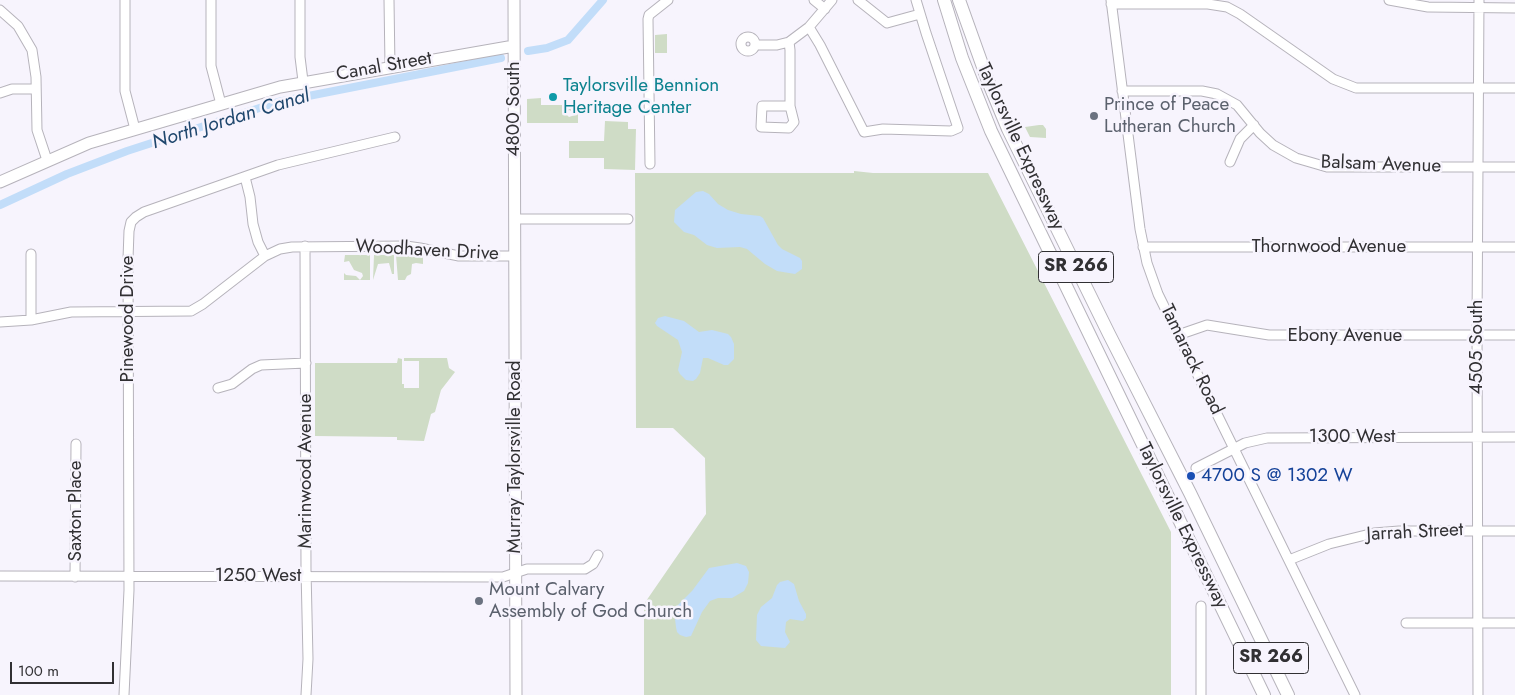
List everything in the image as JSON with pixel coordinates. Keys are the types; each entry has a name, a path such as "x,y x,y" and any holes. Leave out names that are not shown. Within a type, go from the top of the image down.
{"main road":[{"name":"Taylorsville Expressway","path":"944,0 962,58 991,131 1264,695"},
{"name":"Taylorsville Expressway","path":"959,0 988,82 1008,129 1190,493 1288,695"}],"street":[{"path":"125,0 125,91 135,128"},
{"path":"211,0 211,66 221,104"},
{"path":"300,0 300,57 303,81"},
{"path":"389,0 390,66"},
{"name":"4800 South","path":"514,0 515,219"},
{"path":"650,164 648,18 649,15 668,0"},
{"path":"814,0 825,9"},
{"path":"755,45 777,45 789,42 809,27 832,0"},
{"path":"858,0 886,23 920,14"},
{"path":"809,27 864,132 883,129 951,131 958,128 916,0"},
{"path":"1389,0 1428,7 1479,4 1515,8"},
{"path":"1111,2 1208,4 1227,7 1240,14 1333,79 1349,86 1367,88 1515,88"},
{"name":"Tamarack Road","path":"1111,2 1143,247 1158,294 1355,695"},
{"name":"4505 South","path":"1478,695 1477,336 1479,4"},
{"path":"0,10 18,26 32,50 36,68 37,130 47,160"},
{"path":"789,42 790,106"},
{"name":"Canal Street","path":"0,182 89,143 135,128 303,81 514,46"},
{"path":"0,93 12,90 36,89"},
{"name":"Balsam Avenue","path":"1122,91 1209,92 1223,96 1237,105 1267,140 1284,152 1311,163 1327,166 1515,167"},
{"path":"1230,162 1240,139 1254,125"},
{"name":"Pinewood Drive","path":"124,695 129,577 128,236 130,226 134,219 144,212 283,164 395,136"},
{"path":"245,177 250,193 253,224 258,242 265,256"},
{"path":"515,219 628,219"},
{"name":"Murray Taylorsville Road","path":"515,219 516,695"},
{"name":"Woodhaven Drive","path":"0,322 31,320 71,312 195,309 265,256 286,248 306,246 406,246 459,256 515,256"},
{"name":"Marinwood Avenue","path":"306,246 306,576 308,658 306,695"},
{"name":"Thornwood Avenue","path":"1143,247 1515,247"},
{"path":"31,254 31,320"},
{"name":"Ebony Avenue","path":"1178,335 1207,325 1269,335 1515,336"},
{"path":"218,388 232,384 261,365 306,363"},
{"name":"1300 West","path":"1196,468 1256,440 1280,437 1515,437"},
{"name":"Saxton Place","path":"76,444 76,577"},
{"name":"Jarrah Street","path":"1289,560 1330,544 1374,533 1515,531"},
{"name":"1250 West","path":"0,576 503,577 526,569 585,568 593,564 598,555"},
{"path":"1201,606 1201,695"},
{"path":"1406,624 1515,623"}],"green space":[{"path":"667,34 667,53 655,53 655,35"},
{"path":"541,98 541,105 575,107 575,113 569,110 566,114 569,117 578,114 578,123 527,123 527,99"},
{"path":"605,121 628,122 628,129 636,129 635,170 604,169 604,158 569,158 569,141 604,141"},
{"path":"1043,125 1046,129 1046,138 1030,137 1025,127"},
{"path":"854,171 873,173 988,173 1171,532 1171,695 644,695 644,604 706,514 705,458 673,428 636,428 635,173 854,173"},
{"path":"345,255 370,255 370,280 360,280 363,276 362,273 354,270 349,261 344,262"},
{"path":"374,255 394,255 394,274 392,274 389,263 378,264 373,280"},
{"path":"396,255 423,257 423,264 412,264 411,274 405,280 398,280"},
{"path":"344,273 356,276 360,280 344,280"},
{"path":"398,358 402,359 402,384 404,384 404,388 419,388 419,361 404,361 404,358 447,358 449,368 455,372 441,390 435,412 431,414 424,441 397,440 397,437 315,436 315,363 397,363"}],"water":[{"path":"703,191 728,210 763,218 778,245 800,258 802,269 795,274 777,271 747,249 740,247 717,248 707,245 694,235 684,232 674,222 675,210 696,192"},
{"path":"665,316 684,321 699,332 712,330 728,334 734,344 734,359 728,365 724,365 708,358 703,358 700,373 696,379 693,381 686,380 678,370 682,352 678,340 655,323 658,318"},
{"path":"737,563 746,566 749,572 748,583 744,591 732,598 718,598 710,601 702,612 691,636 680,635 676,627 674,611 676,607 692,591 709,568"},
{"path":"788,580 794,584 806,618 803,621 790,619 786,622 785,632 790,642 785,648 761,646 756,640 757,615 761,607 772,598 777,585"}],"waterway":[{"name":"North Jordan Canal","path":"528,51 547,48 568,40 603,0"},
{"name":"North Jordan Canal","path":"0,205 67,174 127,151 278,102 501,58"}],"place":[{"name":"Taylorsville Bennion Heritage Center","path":"553,97"},
{"name":"Prince of Peace Lutheran Church","path":"1094,116"},
{"name":"4700 S @ 1302 W","path":"1191,476"},
{"name":"Mount Calvary Assembly of God Church","path":"479,601"}]}
